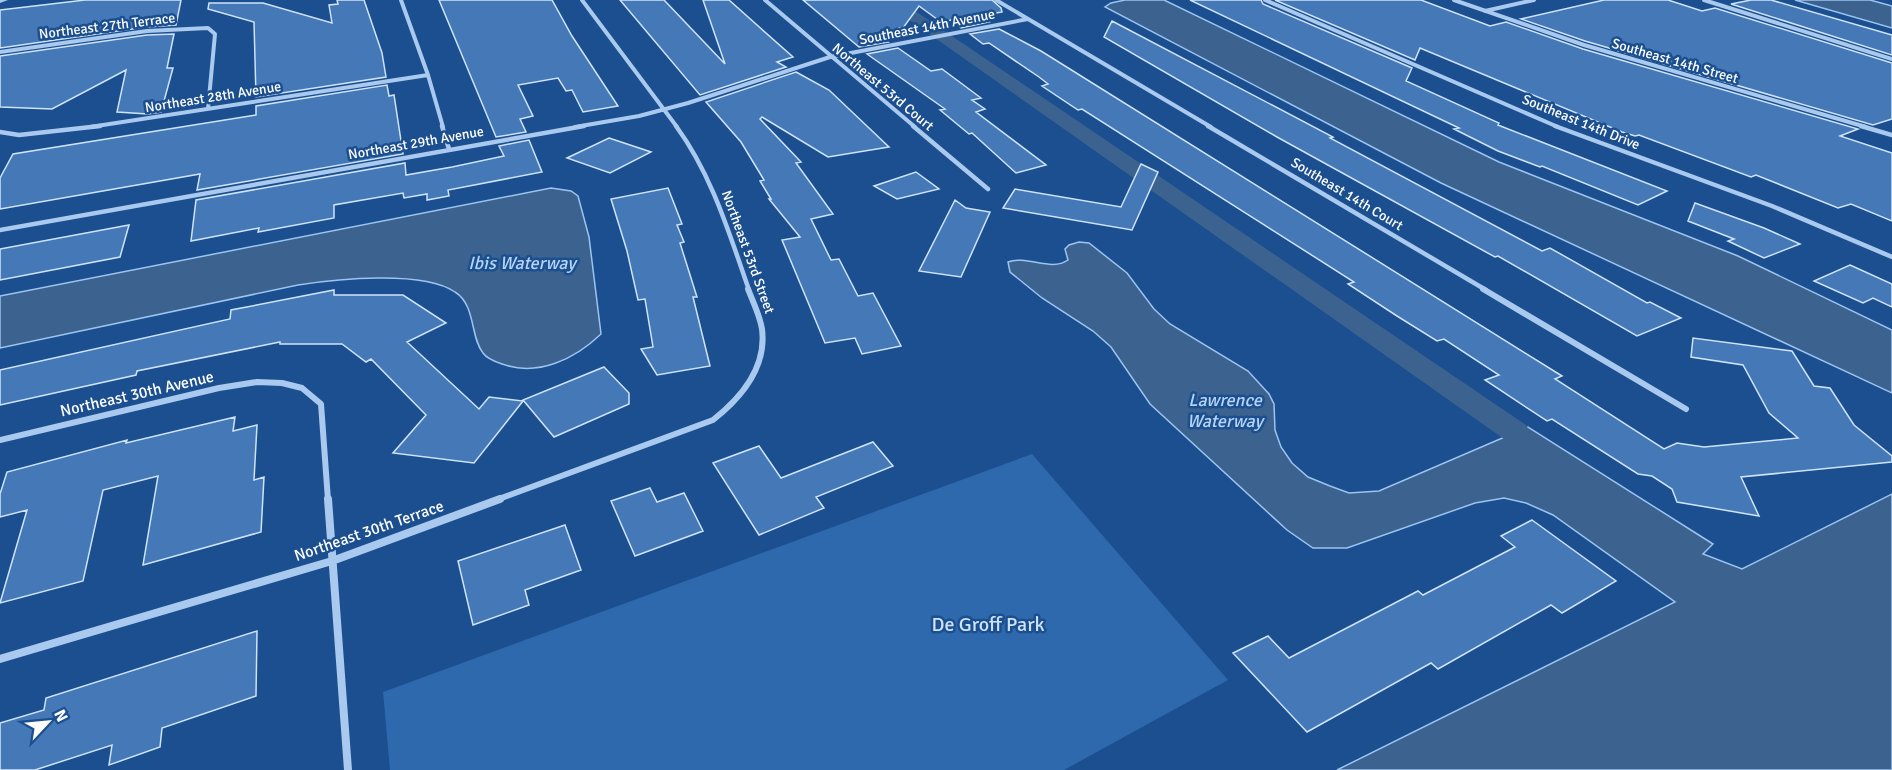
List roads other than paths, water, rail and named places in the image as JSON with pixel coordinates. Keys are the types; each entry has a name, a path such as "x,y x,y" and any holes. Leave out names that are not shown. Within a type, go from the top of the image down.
{"street":[{"path":"0,1 5,0"},
{"path":"401,0 428,75 449,149"},
{"name":"Northeast 53rd Street","path":"582,0 666,110 692,148 719,202 762,330 762,350 755,377 737,403"},
{"name":"Northeast 53rd Court","path":"765,0 988,189"},
{"name":"Southeast 14th Court","path":"996,0 1686,409"},
{"name":"Southeast 14th Drive","path":"1265,0 1569,132 1772,206 1892,257"},
{"name":"Southeast 14th Street","path":"1454,0 1584,45 1892,135"},
{"path":"1485,11 1534,0"},
{"path":"1704,0 1892,59"},
{"name":"Southeast 14th Avenue","path":"830,57 1028,19"},
{"name":"Northeast 27th Terrace","path":"0,52 180,28 208,28 215,34 208,109"},
{"name":"Northeast 29th Avenue","path":"0,230 666,110 830,57"},
{"name":"Northeast 28th Avenue","path":"0,132 19,135 73,130 428,75"},
{"name":"Northeast 30th Avenue","path":"0,440 219,388 257,382 282,383 302,388 321,404 332,561"},
{"name":"Northeast 30th Terrace","path":"0,659 332,561 713,420 737,403"},
{"path":"332,561 348,770"}],"water":[{"path":"1125,0 1164,0 1499,162 1738,256 1892,330 1892,393 1441,183 1105,7"},
{"path":"1795,0 1870,0 1892,6 1892,28"},
{"name":"Ibis Waterway","path":"551,188 571,191 578,196 589,237 601,334 568,358 542,367 516,367 502,364 485,355 476,339 470,313 462,298 455,292 441,285 422,281 379,278 334,280 298,285 0,348 0,296"},
{"name":"Lawrence Waterway","path":"1079,242 1089,243 1127,273 1154,309 1170,324 1248,371 1269,394 1274,404 1275,430 1281,447 1292,463 1308,477 1349,493 1379,491 1528,427 1713,544 1703,554 1742,569 1892,494 1892,770 1337,770 1675,602 1553,515 1526,503 1504,498 1475,503 1347,548 1313,548 1287,530 1150,404 1111,347 1093,331 1042,298 1010,272 1008,262 1015,260 1054,264 1068,260 1065,249"}],"waterway":[{"path":"889,0 1515,432"}],"park label":[{"name":"De Groff Park","path":"988,624"}]}
